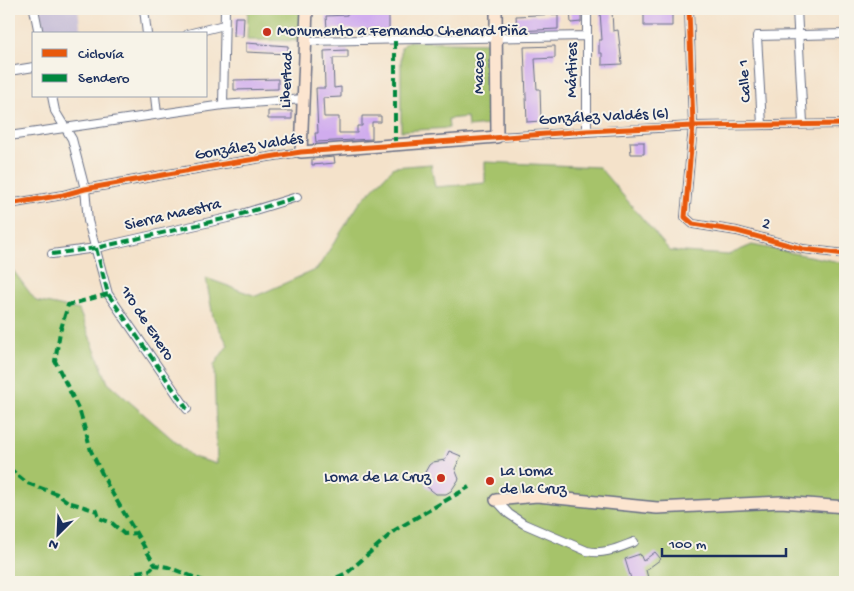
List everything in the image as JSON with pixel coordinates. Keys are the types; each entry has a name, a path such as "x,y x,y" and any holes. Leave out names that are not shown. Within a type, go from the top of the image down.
{"street":[{"path":"34,9 39,32"},
{"path":"144,9 146,32"},
{"path":"223,104 225,9"},
{"name":"Libertad","path":"301,152 307,9"},
{"name":"Maceo","path":"496,9 497,137"},
{"name":"Mártires","path":"587,9 587,131"},
{"path":"689,9 693,126"},
{"path":"797,9 803,124"},
{"path":"196,32 224,25"},
{"path":"798,35 845,34"},
{"name":"Calle 1","path":"762,125 757,36 798,35"},
{"path":"306,41 587,36"},
{"path":"9,72 32,67"},
{"name":"1ro de Enero","path":"52,98 55,110 64,129 72,140 85,189 88,221 108,294 187,409"},
{"path":"155,98 157,114"},
{"path":"9,136 223,104 304,99"},
{"name":"González Valdés (6)","path":"497,137 693,126 845,124"},
{"name":"2","path":"693,126 684,214 686,220 693,224 737,231 802,248 845,254"},
{"name":"González Valdés","path":"9,204 224,164 301,152 497,137"},
{"name":"Sierra Maestra","path":"52,254 96,248 232,217 297,196"},
{"path":"496,500 537,496 658,508 781,502 845,506"},
{"path":"496,500 509,514 524,524 587,551 605,552 634,542"}],"shaded area":[{"path":"41,9 78,9 81,32 45,32"}],"green space":[{"path":"248,9 303,9 302,41 247,40"},
{"path":"408,41 489,43 488,125 468,127 467,117 448,119 449,128 401,131 401,48"},
{"path":"485,162 599,167 670,251 728,255 752,245 845,263 845,582 9,582 9,265 36,301 79,310 108,383 193,457 217,464 214,365 228,345 213,317 206,278 256,296 317,269 361,201 394,167 431,164 435,187 485,183"}],"building":[{"path":"570,9 581,9 581,22 571,23"},
{"path":"656,9 664,9 664,13 672,13 672,26 644,26 644,13 656,13"},
{"path":"612,11 613,31 618,30 622,64 602,65 602,53 599,53 599,40 602,40 600,12"},
{"path":"376,12 376,16 389,15 389,33 379,33 379,30 327,29 326,16"},
{"path":"558,14 558,29 517,31 516,16"},
{"path":"235,17 244,17 243,37 234,36"},
{"path":"246,43 288,46 288,54 246,52"},
{"path":"555,46 555,58 535,59 537,89 540,89 541,121 527,122 524,47"},
{"path":"348,50 348,58 333,58 334,88 341,87 341,97 323,98 324,117 339,117 339,133 357,133 357,126 362,126 362,116 381,116 381,122 372,122 372,139 316,142 315,133 318,133 316,88 325,88 324,51"},
{"path":"278,79 278,89 234,90 234,80"},
{"path":"268,111 292,111 292,119 268,119"},
{"path":"630,142 644,142 644,154 631,154"},
{"path":"334,157 335,163 312,165 312,159"},
{"path":"449,451 461,456 455,469 459,479 451,491 446,494 436,494 426,486 423,476 429,465 433,462 445,460"},
{"path":"655,552 661,559 646,570 649,582 632,582 625,559 640,554 643,561"}],"marked path":[{"path":"395,39 395,145"},
{"path":"52,254 96,248 232,217 297,197"},
{"path":"96,248 108,294 187,409"},
{"path":"108,294 68,305 60,332 55,361 80,412 91,451 108,486 155,565 168,567 206,582"},
{"path":"9,468 27,483 57,494 68,502 97,511 99,518 112,523 124,534 137,533"},
{"path":"326,582 347,573 395,530 469,487"},
{"path":"151,582 150,570 153,567"},
{"path":"130,582 136,572 150,570"}],"cycle path":[{"path":"689,9 693,126 685,217 693,224 737,231 803,249 845,254"},
{"path":"9,204 224,164 301,152 587,131 693,126 845,124"}],"place":[{"name":"Monumento a Fernando Chenard Piña","path":"267,32"},
{"name":"Loma de La Cruz","path":"441,478"},
{"name":"La Loma de la Cruz","path":"490,481"}]}
